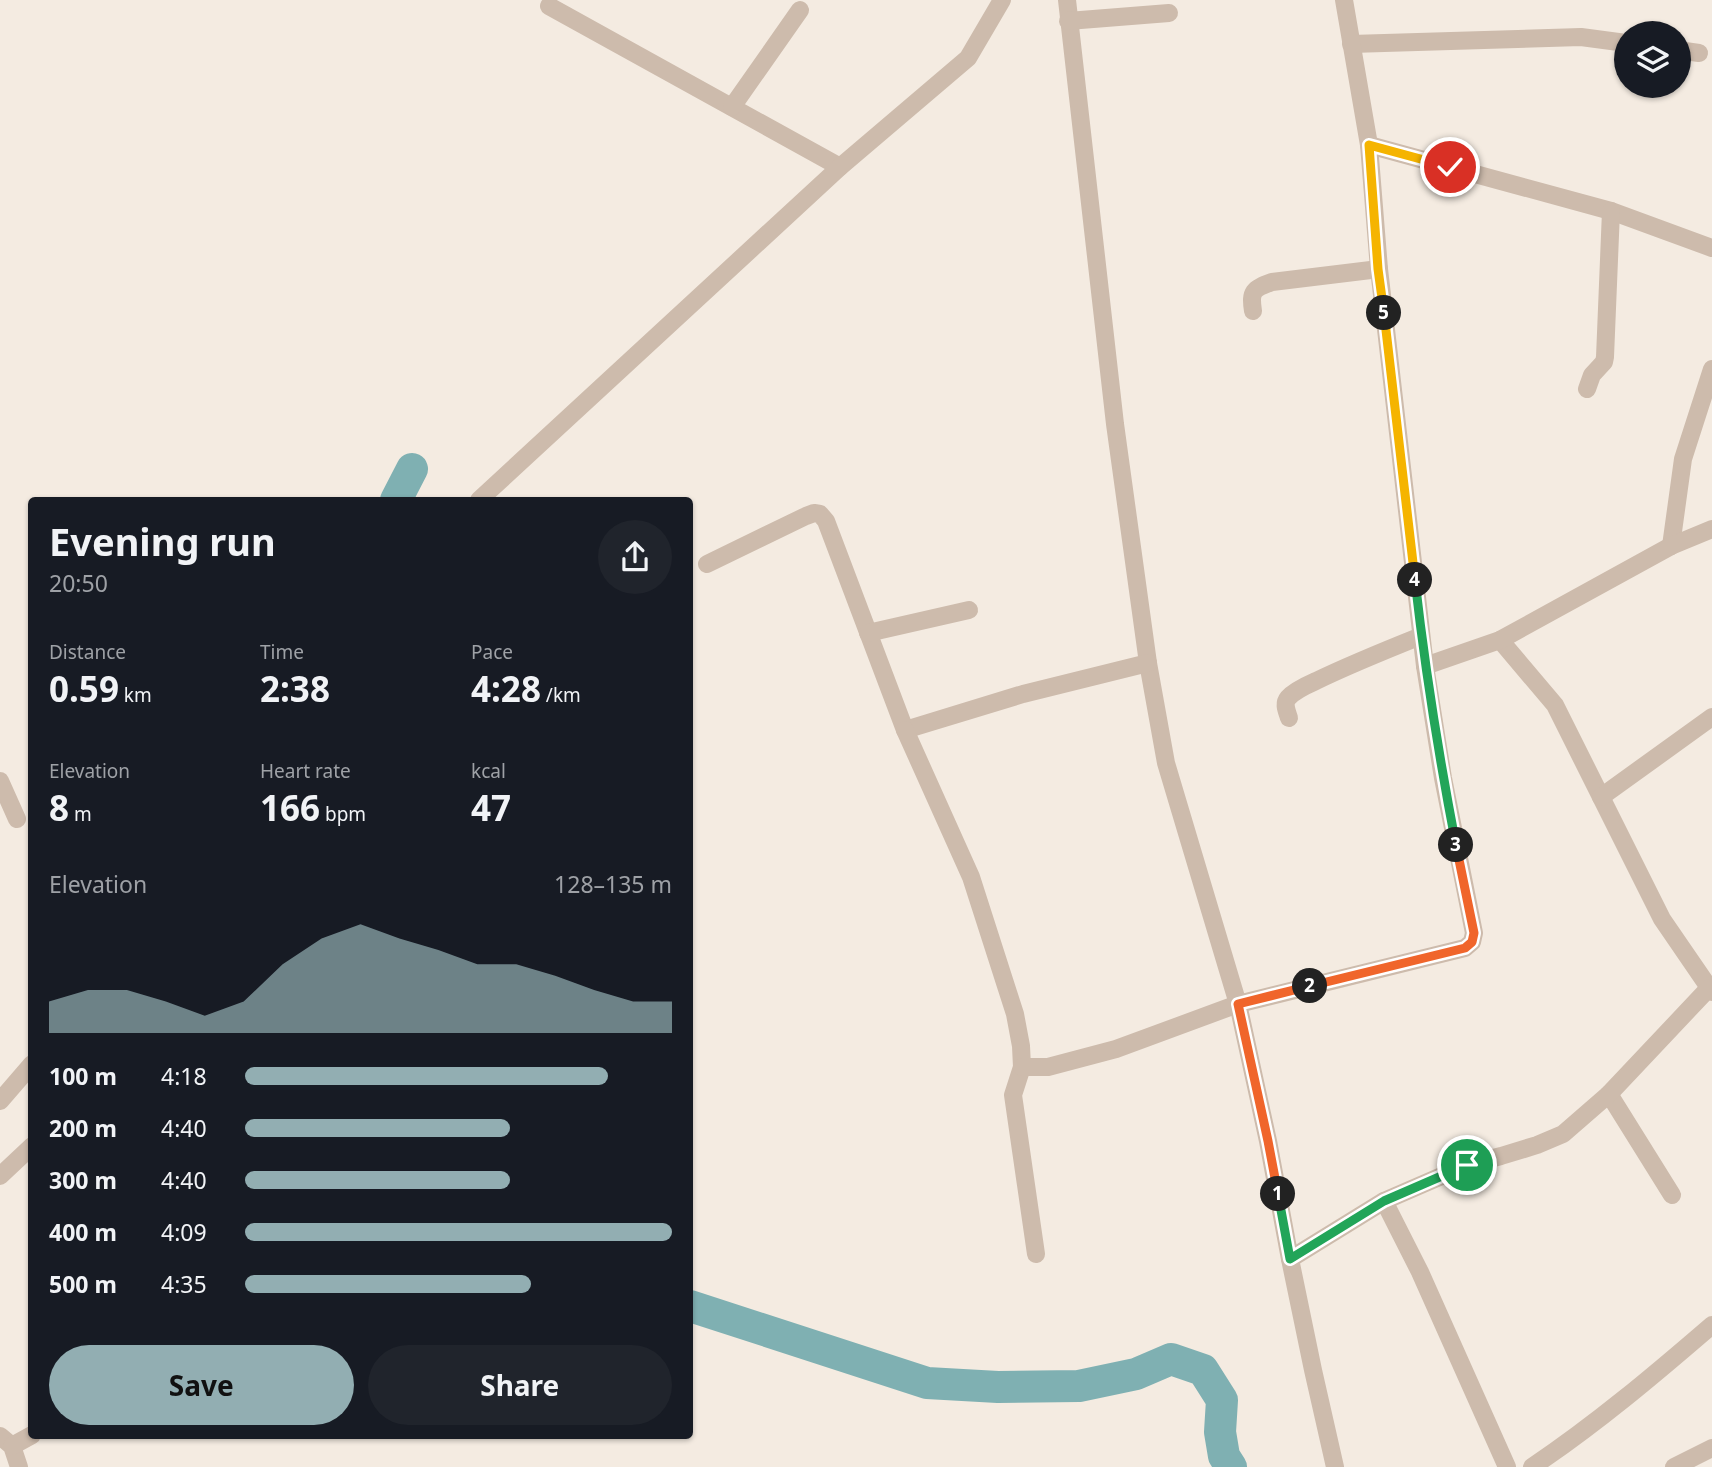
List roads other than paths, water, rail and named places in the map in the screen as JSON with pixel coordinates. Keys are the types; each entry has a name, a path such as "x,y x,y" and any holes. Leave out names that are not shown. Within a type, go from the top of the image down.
{"street":[{"path":"482,497 840,167 968,58 1002,0"},
{"path":"1067,0 1115,424 1147,663 1166,763 1238,1004 1335,1467"},
{"path":"1022,1067 1048,1067 1116,1049 1238,1004 1465,948 1472,942 1474,933 1443,778 1425,666 1378,269 1369,145 1344,0"},
{"path":"549,6 840,167"},
{"path":"732,107 800,10"},
{"path":"1068,21 1169,13"},
{"path":"1351,44 1581,37 1614,41"},
{"path":"1691,52 1699,53"},
{"path":"1369,145 1611,211 1712,248"},
{"path":"1587,389 1592,374 1604,362 1605,357 1611,211"},
{"path":"1253,311 1251,296 1260,286 1272,282 1378,269"},
{"path":"1671,546 1683,459 1705,415 1712,369"},
{"path":"707,564 814,513 820,514 826,522 905,730 971,877 1015,1014 1022,1067 1013,1095 1036,1254"},
{"path":"1425,666 1500,640 1671,546 1712,529"},
{"path":"868,633 969,610"},
{"path":"1289,718 1286,701 1298,690 1336,671 1421,636"},
{"path":"1290,1259 1384,1201 1467,1165 1563,1135 1609,1094 1711,990 1662,919 1555,705 1500,640"},
{"path":"905,730 1023,694 1147,663"},
{"path":"1601,797 1712,717"},
{"path":"0,781 17,819"},
{"path":"0,1101 28,1069"},
{"path":"1609,1094 1672,1195"},
{"path":"0,1176 28,1150"},
{"path":"1384,1201 1420,1272 1507,1467"},
{"path":"1532,1467 1645,1383 1712,1325"},
{"path":"19,1467 6,1441 28,1436"},
{"path":"1674,1467 1712,1448"}],"waterway":[{"path":"398,497 412,469"},
{"path":"693,1307 927,1383 998,1387 1079,1386 1136,1374 1171,1359 1203,1370 1222,1400 1220,1432 1224,1456 1231,1467"}]}
